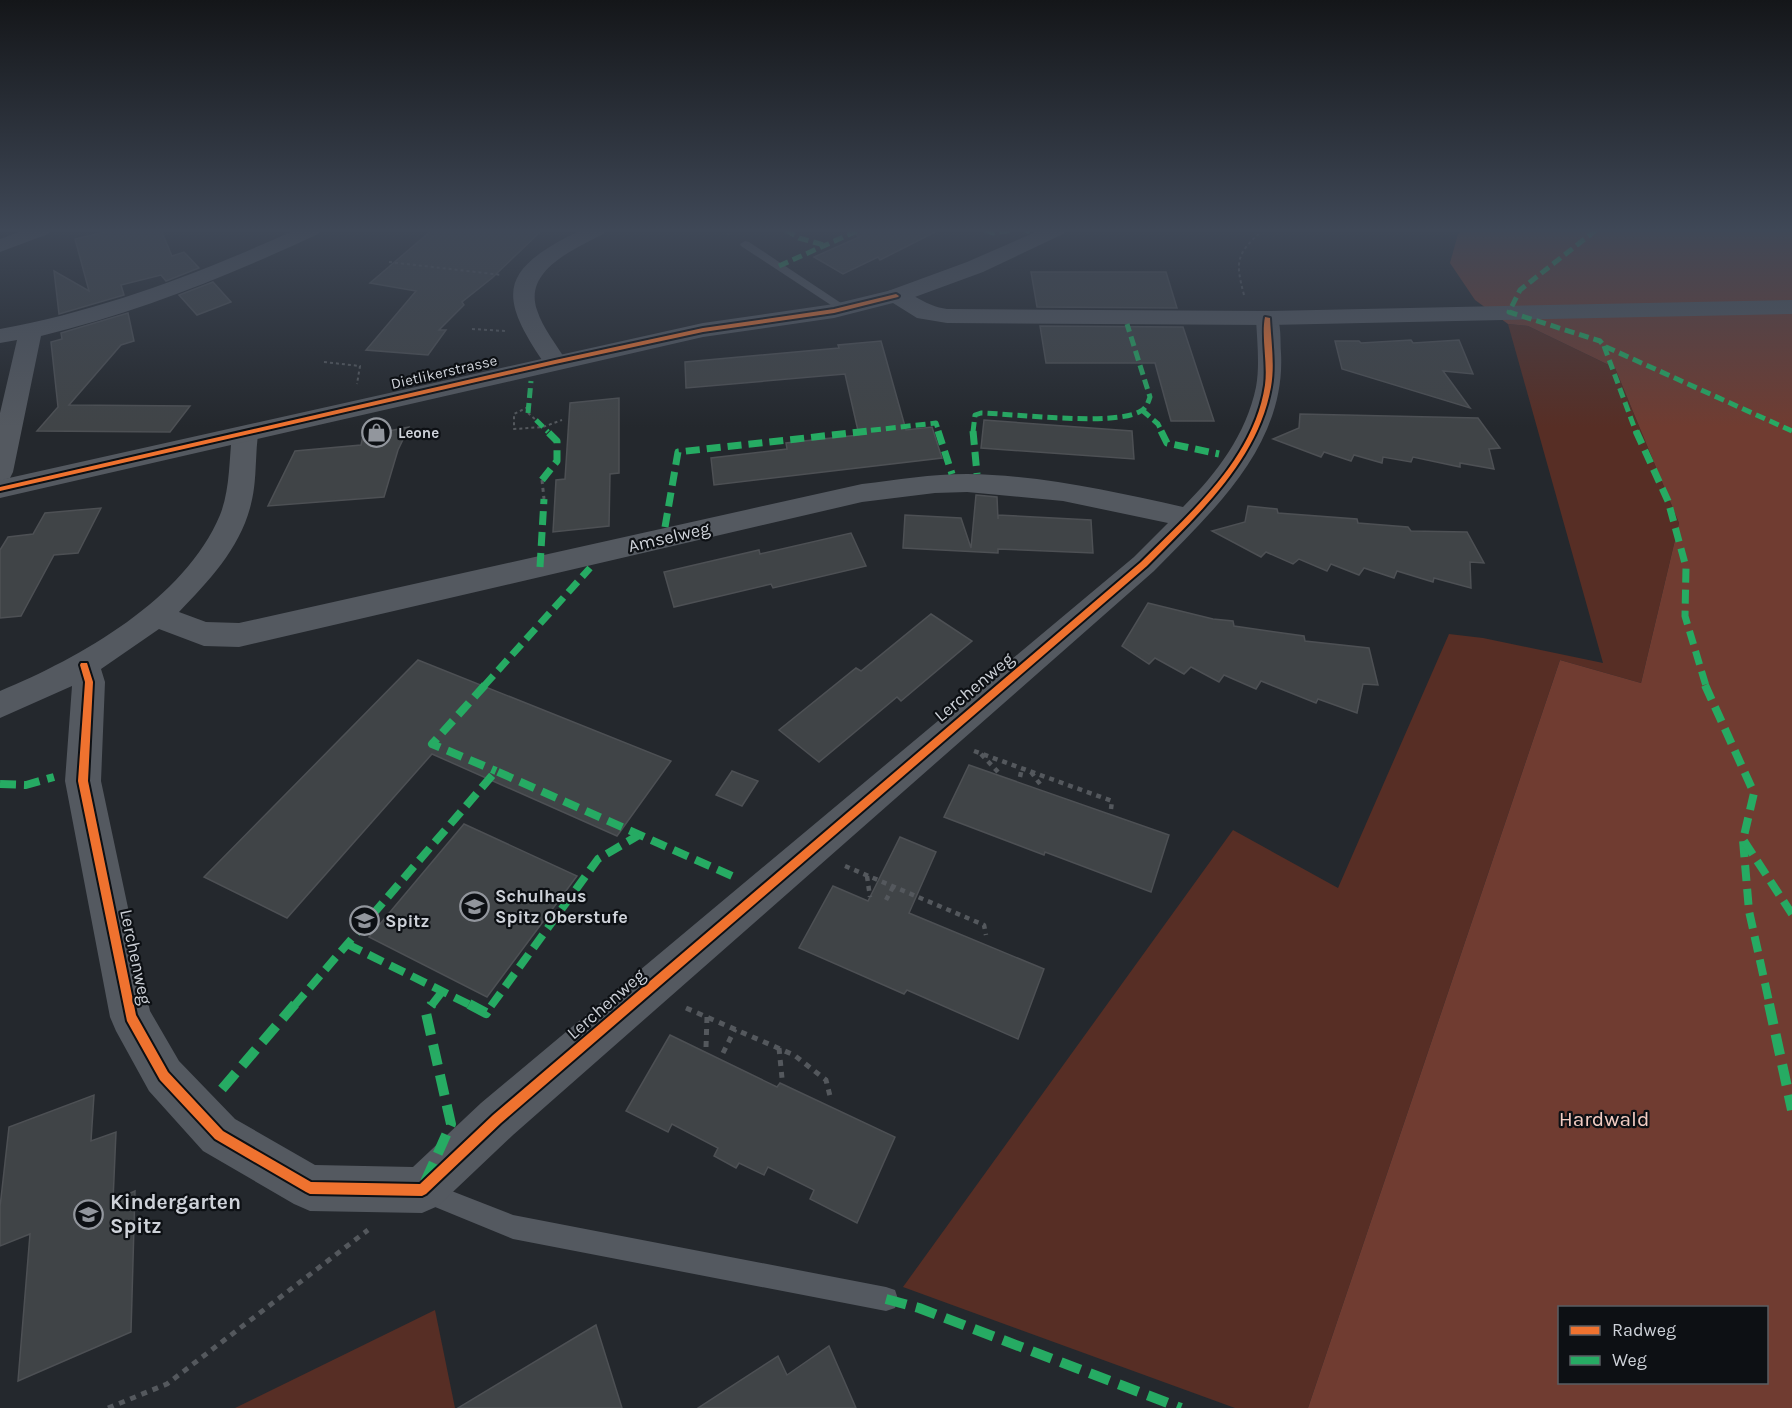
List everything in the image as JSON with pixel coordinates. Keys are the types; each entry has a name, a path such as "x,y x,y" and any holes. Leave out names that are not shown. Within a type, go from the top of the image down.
{"street":[{"path":"0,336 30,332 154,296"},
{"path":"524,296 525,309 555,362"},
{"path":"896,296 925,313 947,316 1268,318 1792,307"},
{"name":"Dietlikerstrasse","path":"0,489 555,362 704,330 844,309 896,296"},
{"name":"Lerchenweg","path":"84,665 89,682 82,781 132,1017 164,1076 219,1135 310,1188 422,1190 497,1119 1144,564 1189,518 1231,471 1259,416 1268,386 1268,318"},
{"path":"0,472 30,332"},
{"path":"0,705 24,696 84,665 155,615 189,584 226,535 235,514 241,490 245,434"},
{"name":"Amselweg","path":"155,615 204,634 239,635 862,493 936,484 1024,488 1103,499 1189,518"}],"lane":[{"path":"824,296 844,309"},
{"path":"422,1190 513,1227 886,1299"}],"path":[{"path":"472,329 508,331"},
{"path":"324,362 360,366 356,388"},
{"path":"528,407 514,414 514,429 543,427 562,420"},
{"path":"528,413 536,420"},
{"path":"542,480 544,499"},
{"path":"940,738 1112,801 1111,809"},
{"path":"980,753 998,772"},
{"path":"1020,777 1022,768"},
{"path":"1030,771 1043,788"},
{"path":"808,851 984,925 986,936"},
{"path":"867,875 870,897"},
{"path":"886,900 893,887"},
{"path":"646,991 794,1054 826,1080 831,1101"},
{"path":"706,1047 707,1017"},
{"path":"723,1053 735,1029"},
{"path":"778,1048 782,1078"},
{"path":"108,1408 167,1384 374,1226"}],"shaded area":[{"path":"1508,324 1528,326 1615,368 1679,523 1641,683 1560,660 1308,1408 1235,1408 903,1287 1233,830 1338,888 1449,634 1483,638 1603,663"},
{"path":"435,1310 455,1408 235,1408"}],"green space":[{"name":"Hardwald","path":"1472,296 1792,296 1792,1408 1308,1408 1560,660 1641,683 1679,523 1615,368 1528,326 1508,324"}],"building":[{"path":"57,296 122,296 59,314"},
{"path":"180,296 225,296 231,302 197,315"},
{"path":"412,296 470,296 462,302 464,305 439,330 446,330 428,355 366,350"},
{"path":"1035,296 1173,296 1177,308 1037,307"},
{"path":"128,313 134,341 121,345 69,405 190,406 170,432 37,431 58,407 51,342 62,339 61,333"},
{"path":"1040,326 1183,327 1214,421 1171,421 1155,363 1046,363"},
{"path":"1411,340 1413,343 1459,340 1473,374 1443,371 1470,408 1342,369 1335,341 1359,341 1361,343"},
{"path":"881,341 906,430 932,427 942,458 714,485 711,458 787,449 786,443 859,435 845,374 686,388 685,362 839,348 838,345"},
{"path":"619,398 619,473 610,474 609,526 553,532 556,480 565,479 570,403"},
{"path":"1300,414 1478,418 1500,448 1489,449 1494,469 1460,463 1460,467 1413,457 1411,462 1383,457 1382,463 1354,455 1351,461 1324,452 1321,457 1273,439 1299,428"},
{"path":"984,420 1132,431 1134,459 981,448"},
{"path":"409,427 398,450 384,497 268,506 295,451 361,445 363,436"},
{"path":"976,495 997,497 998,519 998,515 1091,520 1093,553 998,549 998,553 903,548 905,515 961,518 971,548"},
{"path":"1248,506 1277,509 1278,513 1357,519 1358,523 1408,527 1411,531 1467,532 1484,563 1470,562 1471,588 1434,578 1433,582 1397,571 1394,578 1364,568 1359,575 1331,564 1327,571 1299,559 1293,564 1266,552 1261,557 1212,531 1245,522"},
{"path":"101,508 78,553 54,555 21,616 0,618 0,550 8,537 33,534 45,513"},
{"path":"851,533 866,566 773,588 771,584 674,607 664,572 759,550 760,554"},
{"path":"1148,603 1213,619 1233,621 1234,626 1304,636 1305,641 1369,648 1378,685 1363,684 1357,713 1318,699 1316,703 1261,681 1256,689 1224,675 1219,682 1191,667 1184,674 1155,658 1149,664 1122,646"},
{"path":"931,614 972,641 901,701 897,697 819,762 779,730 856,668 861,671"},
{"path":"418,660 671,761 617,836 432,754 287,918 204,877"},
{"path":"969,765 1169,835 1151,892 944,817"},
{"path":"732,771 758,781 742,806 716,795"},
{"name":"Schulhaus Spitz Oberstufe","path":"464,824 577,876 487,997 369,937"},
{"path":"900,837 936,852 909,913 1044,969 1018,1039 907,990 904,994 799,948 833,886 868,901"},
{"path":"670,1035 777,1087 780,1083 895,1137 857,1223 810,1199 814,1190 768,1167 764,1175 739,1163 736,1168 714,1156 718,1148 672,1124 668,1132 626,1111"},
{"path":"94,1095 91,1141 116,1132 113,1201 135,1191 131,1332 18,1381 30,1234 0,1246 0,1207 9,1127"},
{"path":"596,1325 622,1408 458,1408"},
{"path":"829,1346 856,1408 698,1408 778,1356 787,1375"}],"marked path":[{"path":"1517,296 1509,312 1600,341 1604,346 1792,431"},
{"path":"977,474 973,450 975,415 981,413 1109,418 1127,416 1145,407 1150,397 1127,324"},
{"path":"1604,346 1633,425 1668,501 1686,567 1685,616 1704,682 1754,793 1743,840 1749,911 1792,1110"},
{"path":"528,413 531,381"},
{"path":"1142,410 1158,424 1167,443 1219,454"},
{"path":"536,420 557,441 557,461 542,480"},
{"path":"665,527 678,452 936,423 952,474"},
{"path":"540,567 544,499"},
{"path":"496,771 432,744 590,568"},
{"path":"222,1089 496,771 739,879"},
{"path":"0,784 26,785 54,777"},
{"path":"347,944 486,1013 598,859 639,835"},
{"path":"1744,841 1792,914"},
{"path":"425,1182 451,1124 426,1013 441,993"},
{"path":"886,1299 919,1308 1181,1408"}],"cycle path":[{"path":"0,489 703,330 834,311 896,296"},
{"path":"84,665 89,682 83,781 131,1017 164,1076 219,1135 310,1188 422,1190 497,1119 1144,564 1183,525 1220,484 1236,462 1261,414 1269,379 1267,318"}],"place":[{"name":"Leone","path":"377,433"},
{"name":"Schulhaus Spitz Oberstufe","path":"474,906"},
{"name":"Spitz","path":"364,921"},
{"name":"Kindergarten Spitz","path":"89,1214"}]}
